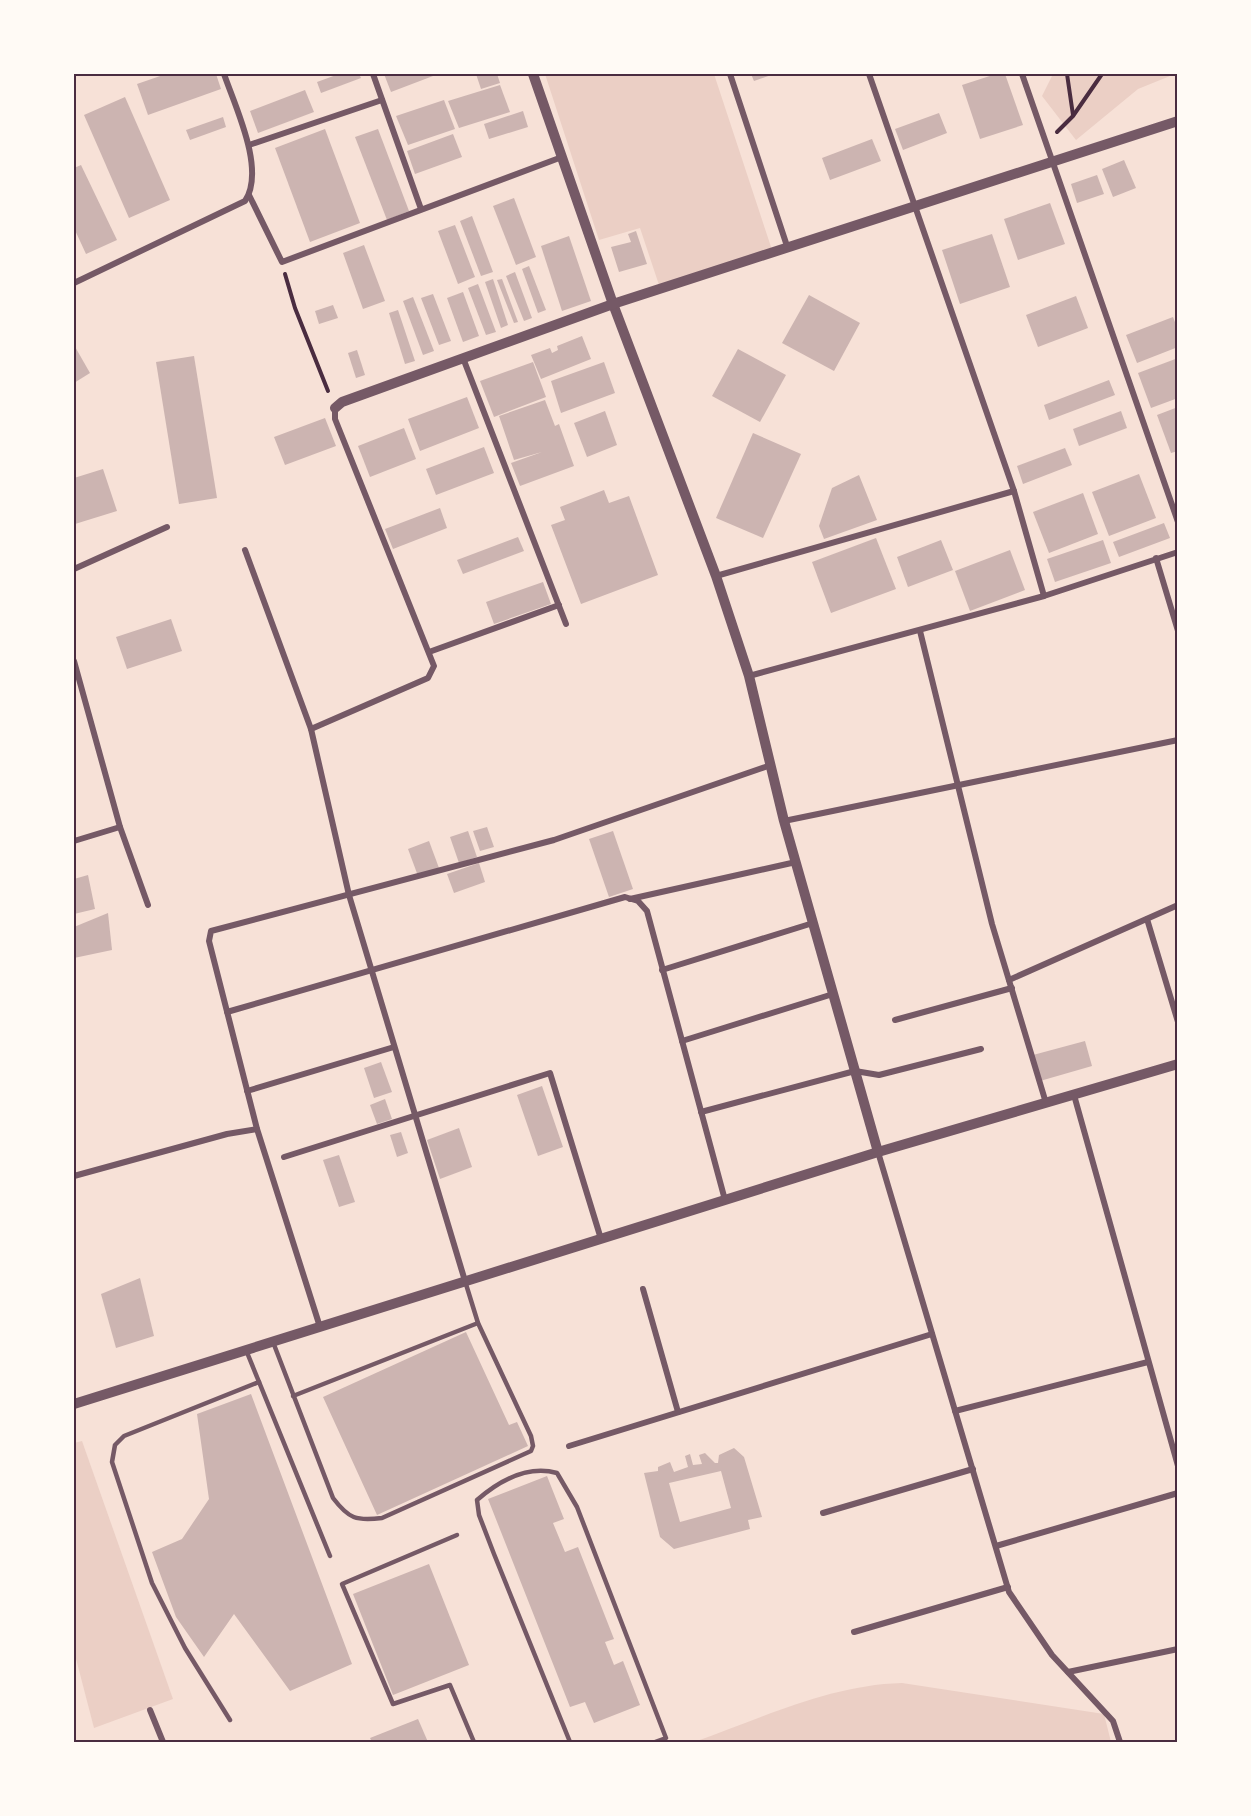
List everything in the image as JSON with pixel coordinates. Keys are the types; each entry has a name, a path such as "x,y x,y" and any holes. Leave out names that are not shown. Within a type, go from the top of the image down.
{"street":[{"path":"74,283 237,207 249,195 252,183 249,145 224,74"},
{"path":"373,74 421,209"},
{"path":"533,74 613,304 716,576 749,676 784,821 833,994 1008,1587 1052,1655 1113,1721 1120,1743"},
{"path":"730,74 788,249"},
{"path":"869,74 1014,491 1044,596"},
{"path":"1022,74 1178,522"},
{"path":"249,145 382,100"},
{"path":"311,729 428,678 434,666 335,419 335,408 342,402 613,304 1178,121"},
{"path":"249,195 282,262 562,157"},
{"path":"463,358 566,624"},
{"path":"716,576 1014,491"},
{"path":"74,569 167,527"},
{"path":"245,550 311,729 349,895 465,1281"},
{"path":"749,676 1044,596 1178,552"},
{"path":"1156,558 1178,631"},
{"path":"429,652 559,605"},
{"path":"920,631 957,786 1009,980 1046,1103"},
{"path":"74,661 75,674 120,826 148,905"},
{"path":"784,821 1178,740"},
{"path":"320,1327 257,1129 209,941 211,932 554,840 771,765"},
{"path":"74,841 120,826"},
{"path":"630,899 796,862"},
{"path":"227,1012 625,897 638,902 646,911 725,1200"},
{"path":"1009,980 1178,905"},
{"path":"1147,918 1178,1022"},
{"path":"662,970 813,923"},
{"path":"895,1020 1012,988"},
{"path":"682,1041 833,994"},
{"path":"247,1091 394,1047"},
{"path":"701,1112 855,1071 879,1075 981,1049"},
{"path":"74,1404 878,1152 1178,1064"},
{"path":"284,1157 550,1073 601,1239"},
{"path":"1074,1095 1178,1466"},
{"path":"74,1176 227,1134 257,1129"},
{"path":"643,1289 678,1412"},
{"path":"569,1446 932,1334"},
{"path":"955,1411 1149,1362"},
{"path":"822,1513 973,1469"},
{"path":"996,1546 1178,1493"},
{"path":"854,1632 1008,1587"},
{"path":"1068,1672 1178,1649"},
{"path":"150,1710 163,1743"}],"lane":[{"path":"273,1342 333,1498 345,1514 363,1520 382,1518 531,1451 534,1446 478,1323 465,1281"},
{"path":"293,1396 478,1323"},
{"path":"246,1350 330,1556"},
{"path":"230,1720 185,1648 152,1583 112,1462 115,1446 124,1436 259,1382"},
{"path":"570,1743 479,1515 477,1500 495,1484 543,1469 557,1473 577,1507 666,1738 655,1743"},
{"path":"457,1535 342,1584 393,1704 450,1684 474,1743"}],"path":[{"path":"1067,74 1073,116"},
{"path":"1046,143 1073,116 1102,74"},
{"path":"282,262 295,308 335,408"}],"shaded area":[{"path":"545,74 714,74 773,253 660,288 640,228 599,240"},
{"path":"1053,74 1175,74 1138,89 1076,140 1042,96"},
{"path":"82,1441 173,1699 94,1728 74,1651 74,1443"},
{"path":"902,1683 1104,1714 1111,1742 694,1742 822,1696 875,1685"}],"building":[{"path":"166,74 216,74 221,89 148,115 137,84"},
{"path":"339,74 359,74 361,78 321,93 317,82"},
{"path":"384,74 432,74 433,76 391,92"},
{"path":"476,74 497,74 500,83 481,89"},
{"path":"751,74 774,74 754,81"},
{"path":"996,74 1005,74 1023,125 980,139 962,85"},
{"path":"500,85 510,112 459,128 448,101"},
{"path":"305,90 314,112 258,133 250,111"},
{"path":"125,97 170,200 129,218 84,115"},
{"path":"444,100 455,129 408,145 396,116"},
{"path":"523,111 528,127 489,139 484,124"},
{"path":"939,113 947,133 903,150 895,129"},
{"path":"223,117 226,127 190,140 186,130"},
{"path":"325,129 360,223 310,242 275,148"},
{"path":"378,129 409,211 387,220 355,137"},
{"path":"453,134 462,157 415,174 407,151"},
{"path":"872,139 881,161 830,180 822,158"},
{"path":"1124,160 1136,188 1113,197 1102,169"},
{"path":"81,165 117,240 86,254 74,228 74,168"},
{"path":"1097,175 1104,194 1077,203 1071,184"},
{"path":"514,198 536,257 516,265 493,206"},
{"path":"1050,203 1065,244 1018,260 1004,219"},
{"path":"472,216 493,272 481,276 460,221"},
{"path":"455,225 475,277 458,284 438,231"},
{"path":"636,231 647,264 619,272 611,247 631,242 628,234"},
{"path":"992,234 1010,287 960,304 942,250"},
{"path":"569,236 591,301 562,311 541,246"},
{"path":"364,245 385,301 363,309 343,253"},
{"path":"529,266 546,310 538,313 522,269"},
{"path":"515,272 532,318 524,321 506,276"},
{"path":"493,279 508,325 501,328 485,282"},
{"path":"502,279 518,322 514,323 497,280"},
{"path":"478,284 496,332 486,335 468,288"},
{"path":"463,292 479,336 463,342 447,298"},
{"path":"433,294 451,341 439,345 421,298"},
{"path":"809,295 860,323 834,371 782,343"},
{"path":"1076,296 1088,328 1038,347 1026,315"},
{"path":"413,297 434,351 423,355 403,301"},
{"path":"333,305 338,318 319,324 315,311"},
{"path":"398,310 415,361 405,364 389,313"},
{"path":"1173,317 1178,330 1178,347 1137,363 1126,335"},
{"path":"582,336 591,359 541,379 531,355 550,348 552,353 558,350 557,346"},
{"path":"74,345 90,373 74,383"},
{"path":"738,349 786,375 760,422 712,396"},
{"path":"357,350 365,375 356,378 348,353"},
{"path":"194,356 217,498 179,504 156,362"},
{"path":"1178,358 1178,398 1151,408 1138,373"},
{"path":"533,362 546,397 494,417 480,381"},
{"path":"604,362 615,393 561,413 551,381"},
{"path":"1109,380 1115,395 1049,420 1044,405"},
{"path":"467,397 479,428 420,451 408,419"},
{"path":"545,400 555,426 559,424 574,466 520,486 511,463 542,452 514,460 499,416"},
{"path":"1178,407 1178,451 1171,453 1157,415"},
{"path":"605,411 617,445 587,457 574,423"},
{"path":"1121,411 1127,428 1079,446 1073,429"},
{"path":"325,418 336,446 285,465 274,437"},
{"path":"404,428 416,459 370,477 358,446"},
{"path":"753,433 801,454 763,538 716,518"},
{"path":"484,447 494,473 436,495 426,469"},
{"path":"1065,448 1072,465 1023,484 1017,466"},
{"path":"103,469 117,511 75,524 74,478"},
{"path":"1139,474 1156,518 1109,536 1092,492"},
{"path":"859,475 877,520 824,539 819,526 832,488"},
{"path":"604,490 609,503 629,496 658,575 581,604 551,525 565,520 560,507"},
{"path":"1083,493 1098,534 1049,553 1033,512"},
{"path":"440,508 447,528 393,549 385,529"},
{"path":"1164,523 1170,538 1119,557 1113,542"},
{"path":"518,537 524,551 463,574 457,560"},
{"path":"876,538 896,589 831,613 812,562"},
{"path":"941,540 953,570 908,587 897,557"},
{"path":"1103,540 1111,563 1055,582 1047,559"},
{"path":"1010,550 1025,590 970,611 955,571"},
{"path":"543,582 551,604 494,624 486,602"},
{"path":"171,619 182,651 127,669 116,637"},
{"path":"487,827 494,847 480,851 473,831"},
{"path":"468,831 477,857 459,863 450,837"},
{"path":"613,831 633,889 609,897 589,839"},
{"path":"429,841 439,868 418,876 408,849"},
{"path":"479,863 485,882 454,893 447,874"},
{"path":"88,875 95,909 74,914 74,879"},
{"path":"108,913 112,950 74,958 74,927"},
{"path":"1085,1041 1092,1066 1040,1081 1033,1055"},
{"path":"381,1062 392,1092 374,1098 364,1068"},
{"path":"542,1086 563,1147 538,1156 517,1095"},
{"path":"385,1099 392,1119 377,1124 370,1105"},
{"path":"459,1128 472,1167 440,1179 427,1140"},
{"path":"401,1132 408,1153 397,1157 390,1135"},
{"path":"339,1155 355,1202 339,1207 323,1160"},
{"path":"140,1278 154,1336 116,1348 101,1294"},
{"path":"466,1332 509,1425 517,1422 528,1446 377,1515 323,1397"},
{"path":"251,1394 352,1664 290,1691 234,1614 204,1657 176,1617 152,1552 182,1539 209,1499 197,1414"},
{"path":"734,1448 744,1457 762,1517 748,1520 750,1529 674,1549 660,1537 644,1473 658,1471 658,1467 670,1462 674,1472 688,1467 685,1456 690,1454 693,1465 702,1464 699,1455 705,1453 715,1463 718,1463 719,1455","holes":["721,1471 731,1508 680,1522 669,1483"]},
{"path":"547,1476 564,1519 553,1523 565,1552 578,1547 614,1639 605,1642 614,1665 623,1661 640,1705 594,1723 585,1702 570,1707 488,1499"},
{"path":"429,1564 469,1665 393,1695 353,1594"},
{"path":"418,1719 428,1742 372,1742 370,1738"}]}
